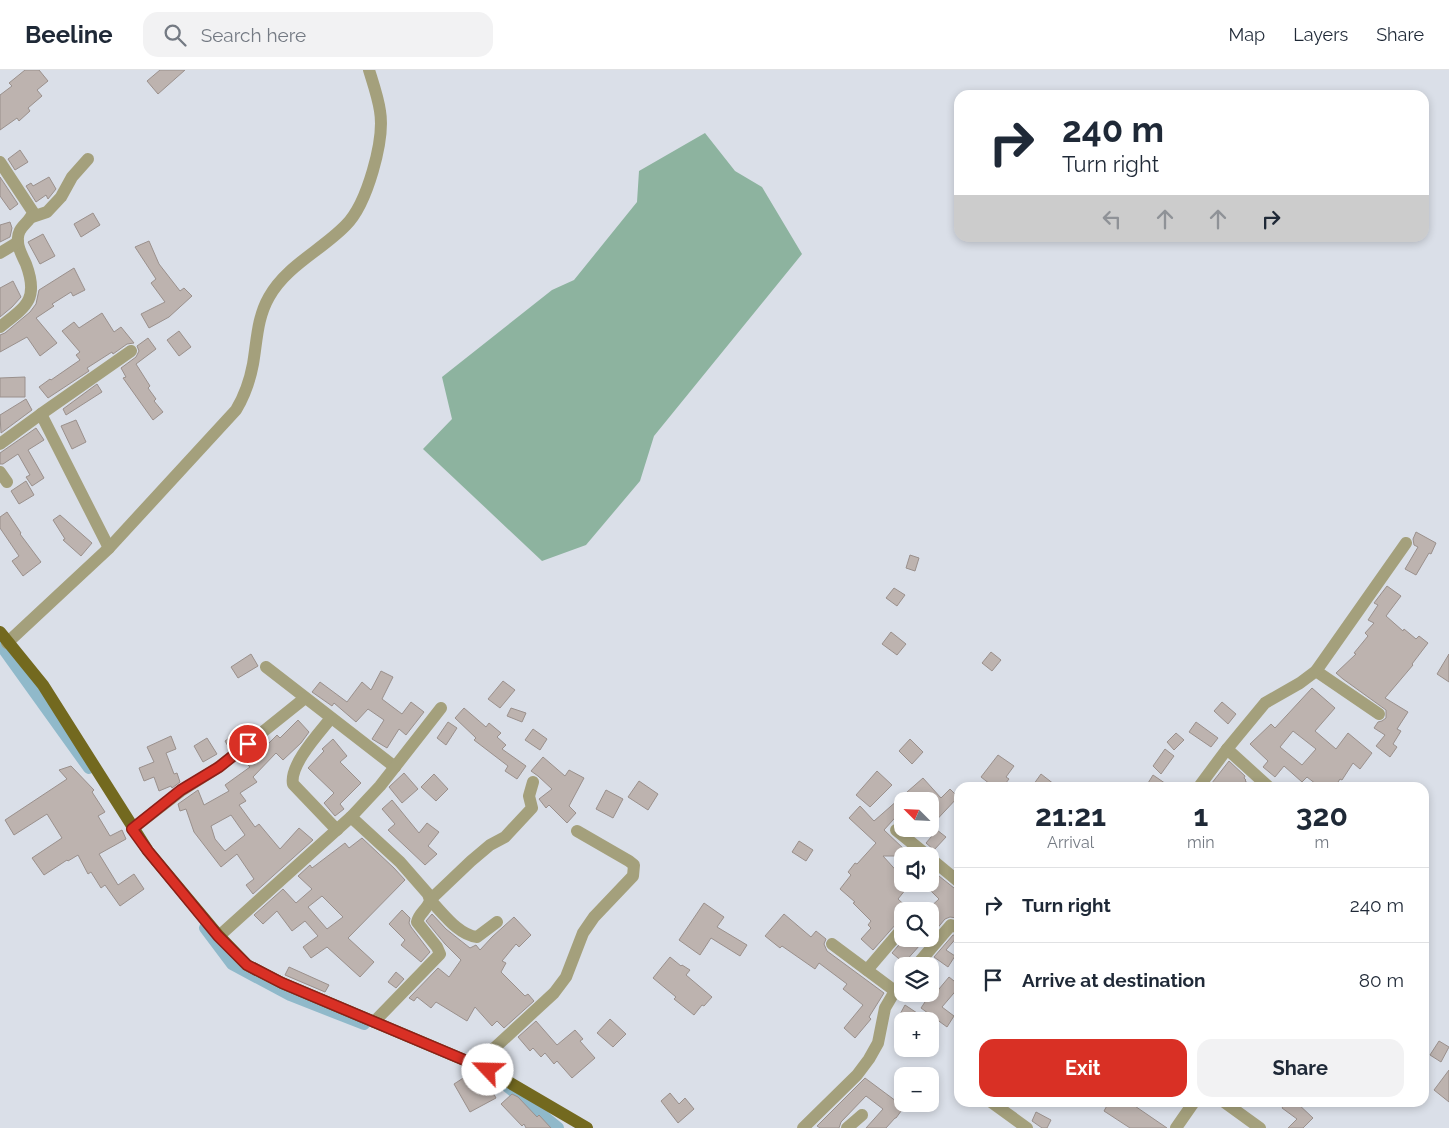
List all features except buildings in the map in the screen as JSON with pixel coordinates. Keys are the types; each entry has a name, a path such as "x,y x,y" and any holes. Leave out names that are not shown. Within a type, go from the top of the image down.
{"main road":[{"path":"4,637 43,686 132,829 148,851 218,936 247,965 264,975 476,1065 587,1128"}],"street":[{"path":"4,637 109,548 236,410 245,395 253,365 260,318 277,284 286,274 347,225 364,195 377,153 381,131 380,111 369,70"},
{"path":"0,327 22,309 32,291 31,278 18,242 20,230 32,217 47,212 61,196 72,176 88,159"},
{"path":"0,162 33,212 32,217"},
{"path":"0,253 18,242"},
{"path":"0,444 130,351"},
{"path":"41,414 109,548"},
{"path":"1202,782 1265,703 1300,683 1316,671 1406,544"},
{"path":"266,667 395,767"},
{"path":"1316,671 1379,714"},
{"path":"132,829 181,790 219,767 305,698"},
{"path":"218,936 351,817 380,786 441,708"},
{"path":"332,718 312,742 297,766 292,779 293,784 337,830"},
{"path":"1227,749 1263,782"},
{"path":"374,1022 440,954 437,947 417,922 418,916 429,905 430,900 484,850 505,837 532,808 528,796 533,782"},
{"path":"351,817 400,862 428,894 430,900 458,928 470,936 478,937 497,922"},
{"path":"476,1065 554,993 566,977 583,933 594,917 633,876 634,865 577,831"},
{"path":"906,838 917,847"},
{"path":"939,865 954,878"},
{"path":"924,957 948,928 951,925 954,925"},
{"path":"867,970 894,938"},
{"path":"832,944 867,970 894,984"},
{"path":"803,1128 857,1076 869,1060 878,1043 885,1008 894,994"},
{"path":"998,1107 1027,1128"},
{"path":"1176,1128 1191,1107"},
{"path":"1231,1107 1260,1128"},
{"path":"847,1128 862,1115"}],"green space":[{"path":"705,133 735,171 762,187 802,254 654,436 640,481 586,545 542,561 423,449 452,419 442,377 552,290 574,280 637,202 639,171"}],"waterway":[{"path":"0,644 89,768"},
{"path":"205,928 232,964 290,995 364,1024"},
{"path":"502,1082 558,1128"}],"route":[{"path":"248,744 219,767 181,790 132,829 148,851 218,936 247,965 282,983 488,1070"}]}
